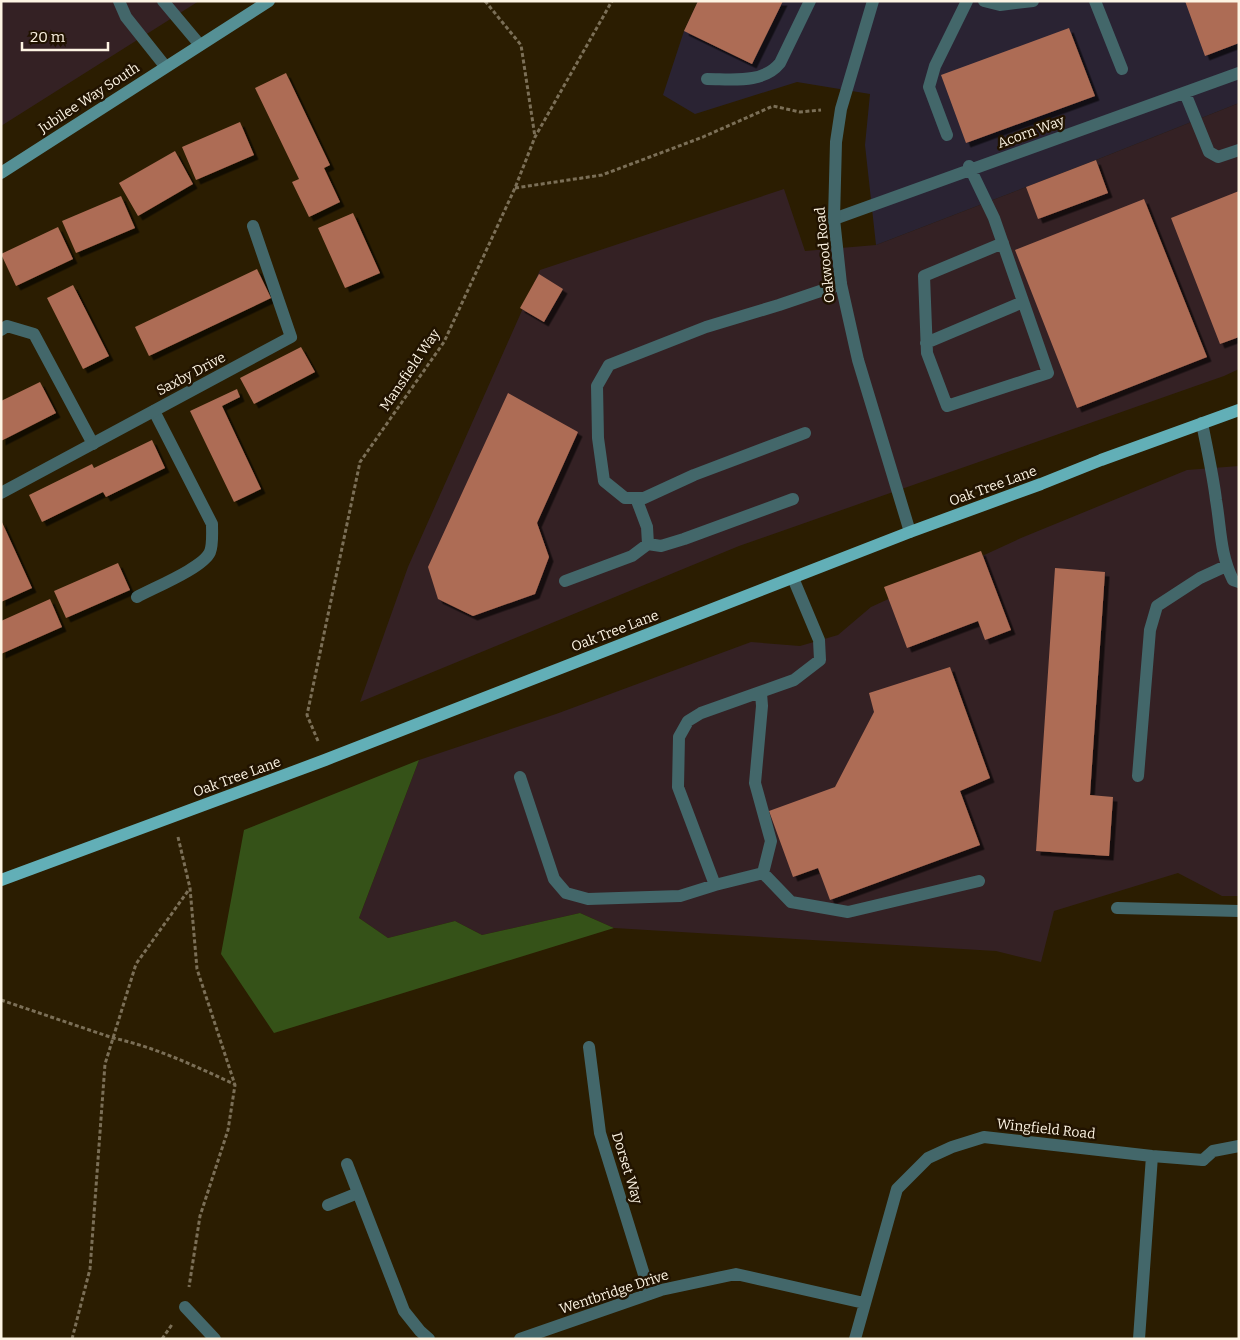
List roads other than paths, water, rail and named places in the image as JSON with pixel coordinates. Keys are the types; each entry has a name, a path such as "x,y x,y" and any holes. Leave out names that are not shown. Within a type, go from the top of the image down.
{"main road":[{"name":"Oak Tree Lane","path":"1,880 325,760 910,532 1239,410"}],"street":[{"path":"119,1 126,17 165,66"},
{"path":"163,1 200,44"},
{"path":"175,1 175,16"},
{"name":"Jubilee Way South","path":"1,173 269,1"},
{"path":"707,79 756,79 776,69 810,1"},
{"name":"Oakwood Road","path":"873,1 841,108 836,142 834,219 841,284 858,360 910,532"},
{"path":"947,135 929,87 935,66 967,1"},
{"path":"984,1 1000,6 1033,1"},
{"path":"1095,1 1122,69"},
{"name":"Acorn Way","path":"834,219 970,168 1239,73"},
{"path":"1185,93 1209,152 1218,157 1239,150"},
{"path":"970,168 994,218 1048,373 948,406 927,353 924,276 1002,243"},
{"name":"Saxby Drive","path":"1,493 291,338 253,226"},
{"path":"805,433 694,475 644,498 625,498 604,481 598,438 597,386 609,365 706,327 779,306 841,284"},
{"path":"926,343 1023,302"},
{"path":"1,330 7,326 34,334 93,444"},
{"path":"136,597 201,564 210,552 212,538 212,524 154,411"},
{"path":"1202,423 1226,566 1233,580 1239,582"},
{"path":"636,498 647,527 648,544"},
{"path":"566,581 632,556 648,544 661,546 684,539 793,499"},
{"path":"1138,776 1150,630 1157,606 1200,578 1226,566"},
{"path":"715,885 678,787 679,737 688,721 701,713 794,680 820,660 819,640 793,578"},
{"path":"761,693 762,706 755,783 771,841 762,873"},
{"path":"520,777 554,878 566,893 588,900 680,896 762,873"},
{"path":"762,873 790,902 848,912 979,880"},
{"path":"1117,908 1239,911"},
{"name":"Dorset Way","path":"589,1047 600,1133 650,1294"},
{"name":"Wingfield Road","path":"856,1339 864,1303 897,1189 928,1158 952,1147 984,1137 1204,1160 1213,1152 1239,1146"},
{"path":"1139,1339 1152,1156"},
{"path":"347,1164 404,1311 429,1339"},
{"path":"328,1205 358,1193"},
{"name":"Wentbridge Drive","path":"520,1339 661,1290 736,1274 864,1303"},
{"path":"185,1307 215,1339"}]}
